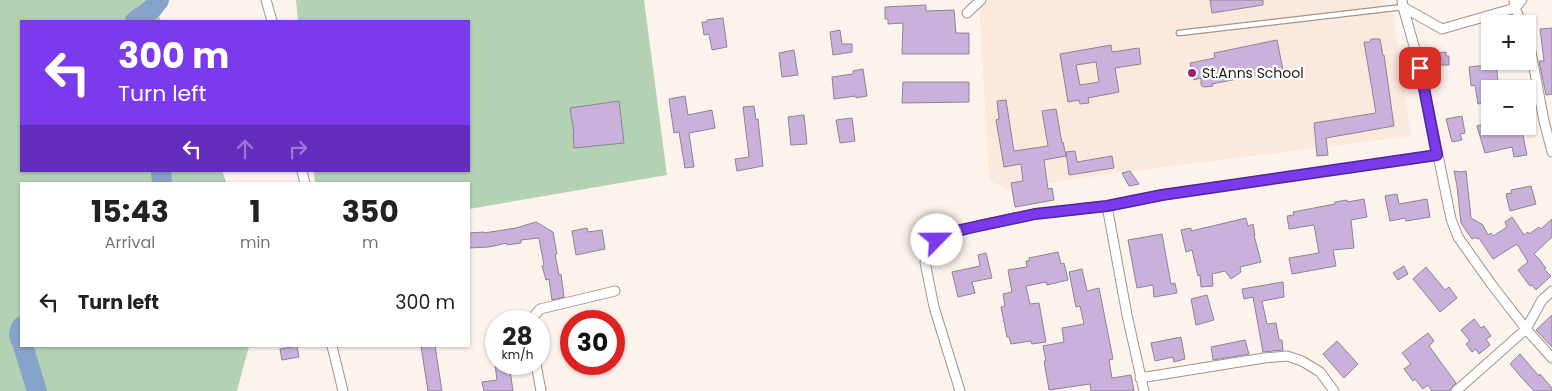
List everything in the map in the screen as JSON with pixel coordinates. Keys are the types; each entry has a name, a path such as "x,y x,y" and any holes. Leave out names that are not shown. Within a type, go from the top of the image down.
{"street":[{"path":"266,0 272,20"},
{"path":"967,13 981,0"},
{"path":"1402,3 1442,29 1522,0"},
{"path":"1402,3 1420,68 1451,219 1458,237 1526,329 1552,358"},
{"path":"1534,70 1552,152"},
{"path":"960,391 934,307 925,262 931,245 947,235 981,225 1035,214 1107,206 1162,195 1437,155"},
{"path":"1107,206 1127,315 1144,391"},
{"path":"539,310 615,291"},
{"path":"1456,391 1526,329 1542,300 1552,291"},
{"path":"332,347 343,391"},
{"path":"1140,378 1287,356 1302,361 1320,372 1334,391"},
{"path":"538,375 541,391"}],"lane":[{"path":"1179,33 1402,3"}],"shaded area":[{"name":"St.Anns School","path":"979,0 1383,0 1384,6 1392,11 1411,136 1005,189 989,180"}],"green space":[{"path":"0,0 152,0 161,20 20,20 20,172 222,172 226,182 20,182 20,347 249,347 237,391 0,391"},
{"path":"296,0 644,0 667,175 470,209 470,182 315,182 314,172 470,172 470,20 298,20"}],"building":[{"path":"1210,0 1263,0 1263,5 1212,13"},
{"path":"926,5 926,11 954,10 956,33 969,33 969,54 902,54 903,23 888,24 888,19 885,19 885,7"},
{"path":"723,18 727,47 712,50 709,34 704,35 702,22"},
{"path":"1552,28 1552,94 1546,95 1539,61 1544,61 1540,29"},
{"path":"840,30 842,44 852,44 852,52 833,55 830,32"},
{"path":"1371,39 1380,39 1394,126 1326,138 1328,155 1317,156 1314,123 1376,113 1364,42 1370,42"},
{"path":"1277,40 1283,70 1212,84 1213,86 1203,87 1201,85 1201,78 1194,80 1190,63 1215,58 1214,53"},
{"path":"1111,45 1112,52 1139,48 1141,64 1115,68 1119,92 1088,98 1089,103 1080,104 1079,100 1068,102 1060,54","holes":["1096,62 1099,82 1080,85 1076,65"]},
{"path":"794,50 798,75 782,77 779,53"},
{"path":"1446,52 1446,56 1449,56 1449,65 1437,65 1436,53"},
{"path":"1481,66 1481,70 1497,70 1498,80 1481,80 1481,104 1478,104 1475,85 1471,86 1469,67"},
{"path":"863,69 867,96 834,99 832,77 853,74 853,71"},
{"path":"903,82 969,82 969,102 902,103"},
{"path":"685,96 688,115 712,110 715,128 689,133 694,167 685,168 679,132 674,133 669,99"},
{"path":"1006,100 1014,151 1048,146 1042,111 1056,109 1066,156 1044,160 1048,189 1052,188 1054,200 1015,207 1011,183 1023,181 1021,164 1004,167 996,120 999,119 997,101"},
{"path":"619,101 624,143 574,148 570,108"},
{"path":"754,106 756,120 758,119 763,166 737,171 735,159 749,157 743,107"},
{"path":"804,115 807,144 791,145 788,117"},
{"path":"1462,116 1465,133 1460,134 1462,140 1452,142 1446,119"},
{"path":"852,118 855,141 840,143 836,120"},
{"path":"1481,125 1481,135 1523,135 1527,155 1514,157 1512,147 1485,153 1477,126"},
{"path":"1075,151 1077,162 1112,156 1114,168 1069,175 1066,152"},
{"path":"1130,171 1139,184 1129,186 1122,173"},
{"path":"1454,171 1466,171 1471,218 1483,225 1488,235 1491,233 1493,236 1507,227 1505,222 1512,217 1524,235 1539,227 1541,229 1552,219 1552,237 1534,254 1551,276 1536,290 1532,285 1530,286 1518,270 1528,262 1517,244 1493,259 1479,238 1472,239 1461,223"},
{"path":"1531,186 1536,204 1510,211 1506,194 1512,193 1511,190"},
{"path":"1397,194 1399,204 1427,199 1430,217 1406,221 1405,218 1390,221 1385,196"},
{"path":"1364,199 1367,217 1351,220 1354,248 1333,250 1336,266 1292,274 1289,258 1319,253 1314,225 1289,229 1287,216 1294,215 1293,212 1335,204 1335,202"},
{"path":"1246,218 1248,226 1253,224 1261,262 1240,267 1241,272 1231,279 1225,271 1212,274 1213,286 1201,287 1200,275 1198,276 1192,250 1186,252 1181,230 1191,228 1191,231"},
{"path":"536,222 553,232 557,254 555,254 559,275 561,274 564,297 552,300 549,279 546,280 542,266 544,265 539,238 521,240 521,243 470,248 470,233 484,233 516,228"},
{"path":"587,228 588,232 602,230 605,249 576,255 572,231"},
{"path":"1162,234 1171,284 1175,283 1177,293 1154,297 1153,285 1137,288 1128,240"},
{"path":"1058,252 1061,264 1064,263 1068,280 1047,285 1046,282 1026,286 1030,304 1039,303 1046,342 1032,344 1031,341 1011,344 1009,337 1007,337 1001,307 1005,306 1003,294 1012,292 1008,270 1027,267 1026,261 1029,261 1029,258"},
{"path":"986,253 992,278 972,282 975,293 958,297 952,272 980,266 978,255"},
{"path":"1404,266 1408,274 1398,280 1393,273"},
{"path":"1426,267 1445,290 1449,287 1457,298 1440,312 1413,279"},
{"path":"1082,269 1087,291 1099,288 1113,359 1109,360 1112,378 1131,375 1134,391 1091,391 1090,384 1049,390 1043,346 1064,342 1062,328 1084,324 1080,306 1076,307 1069,272"},
{"path":"1283,282 1284,297 1262,301 1267,324 1276,323 1279,340 1282,340 1283,350 1263,352 1253,297 1244,299 1242,289"},
{"path":"1207,295 1214,320 1196,325 1191,299"},
{"path":"1552,315 1552,347 1536,330"},
{"path":"1474,319 1481,328 1484,326 1491,336 1486,339 1490,345 1479,354 1476,349 1472,352 1466,344 1470,341 1461,330"},
{"path":"1428,333 1434,341 1429,346 1456,383 1449,391 1432,391 1428,385 1423,389 1415,379 1413,381 1404,369 1411,364 1402,353"},
{"path":"1181,337 1185,359 1174,362 1173,357 1155,361 1151,343"},
{"path":"1245,340 1249,354 1213,360 1211,347"},
{"path":"1337,341 1358,364 1344,378 1323,354"},
{"path":"297,347 299,357 282,360 280,349"},
{"path":"421,347 435,347 442,391 428,391"},
{"path":"1520,354 1539,376 1540,374 1552,388 1552,391 1534,391 1521,377 1510,364"},
{"path":"496,375 511,375 513,391 484,391 482,382 497,380"}],"waterway":[{"path":"136,20 152,9 159,0"},
{"path":"161,172 162,182"},
{"path":"20,331 20,338"},
{"path":"23,347 37,391"}],"place":[{"name":"St.Anns School","path":"1192,73"}],"route":[{"path":"937,240 960,230 1035,214 1107,206 1162,195 1437,155 1420,68"}]}
